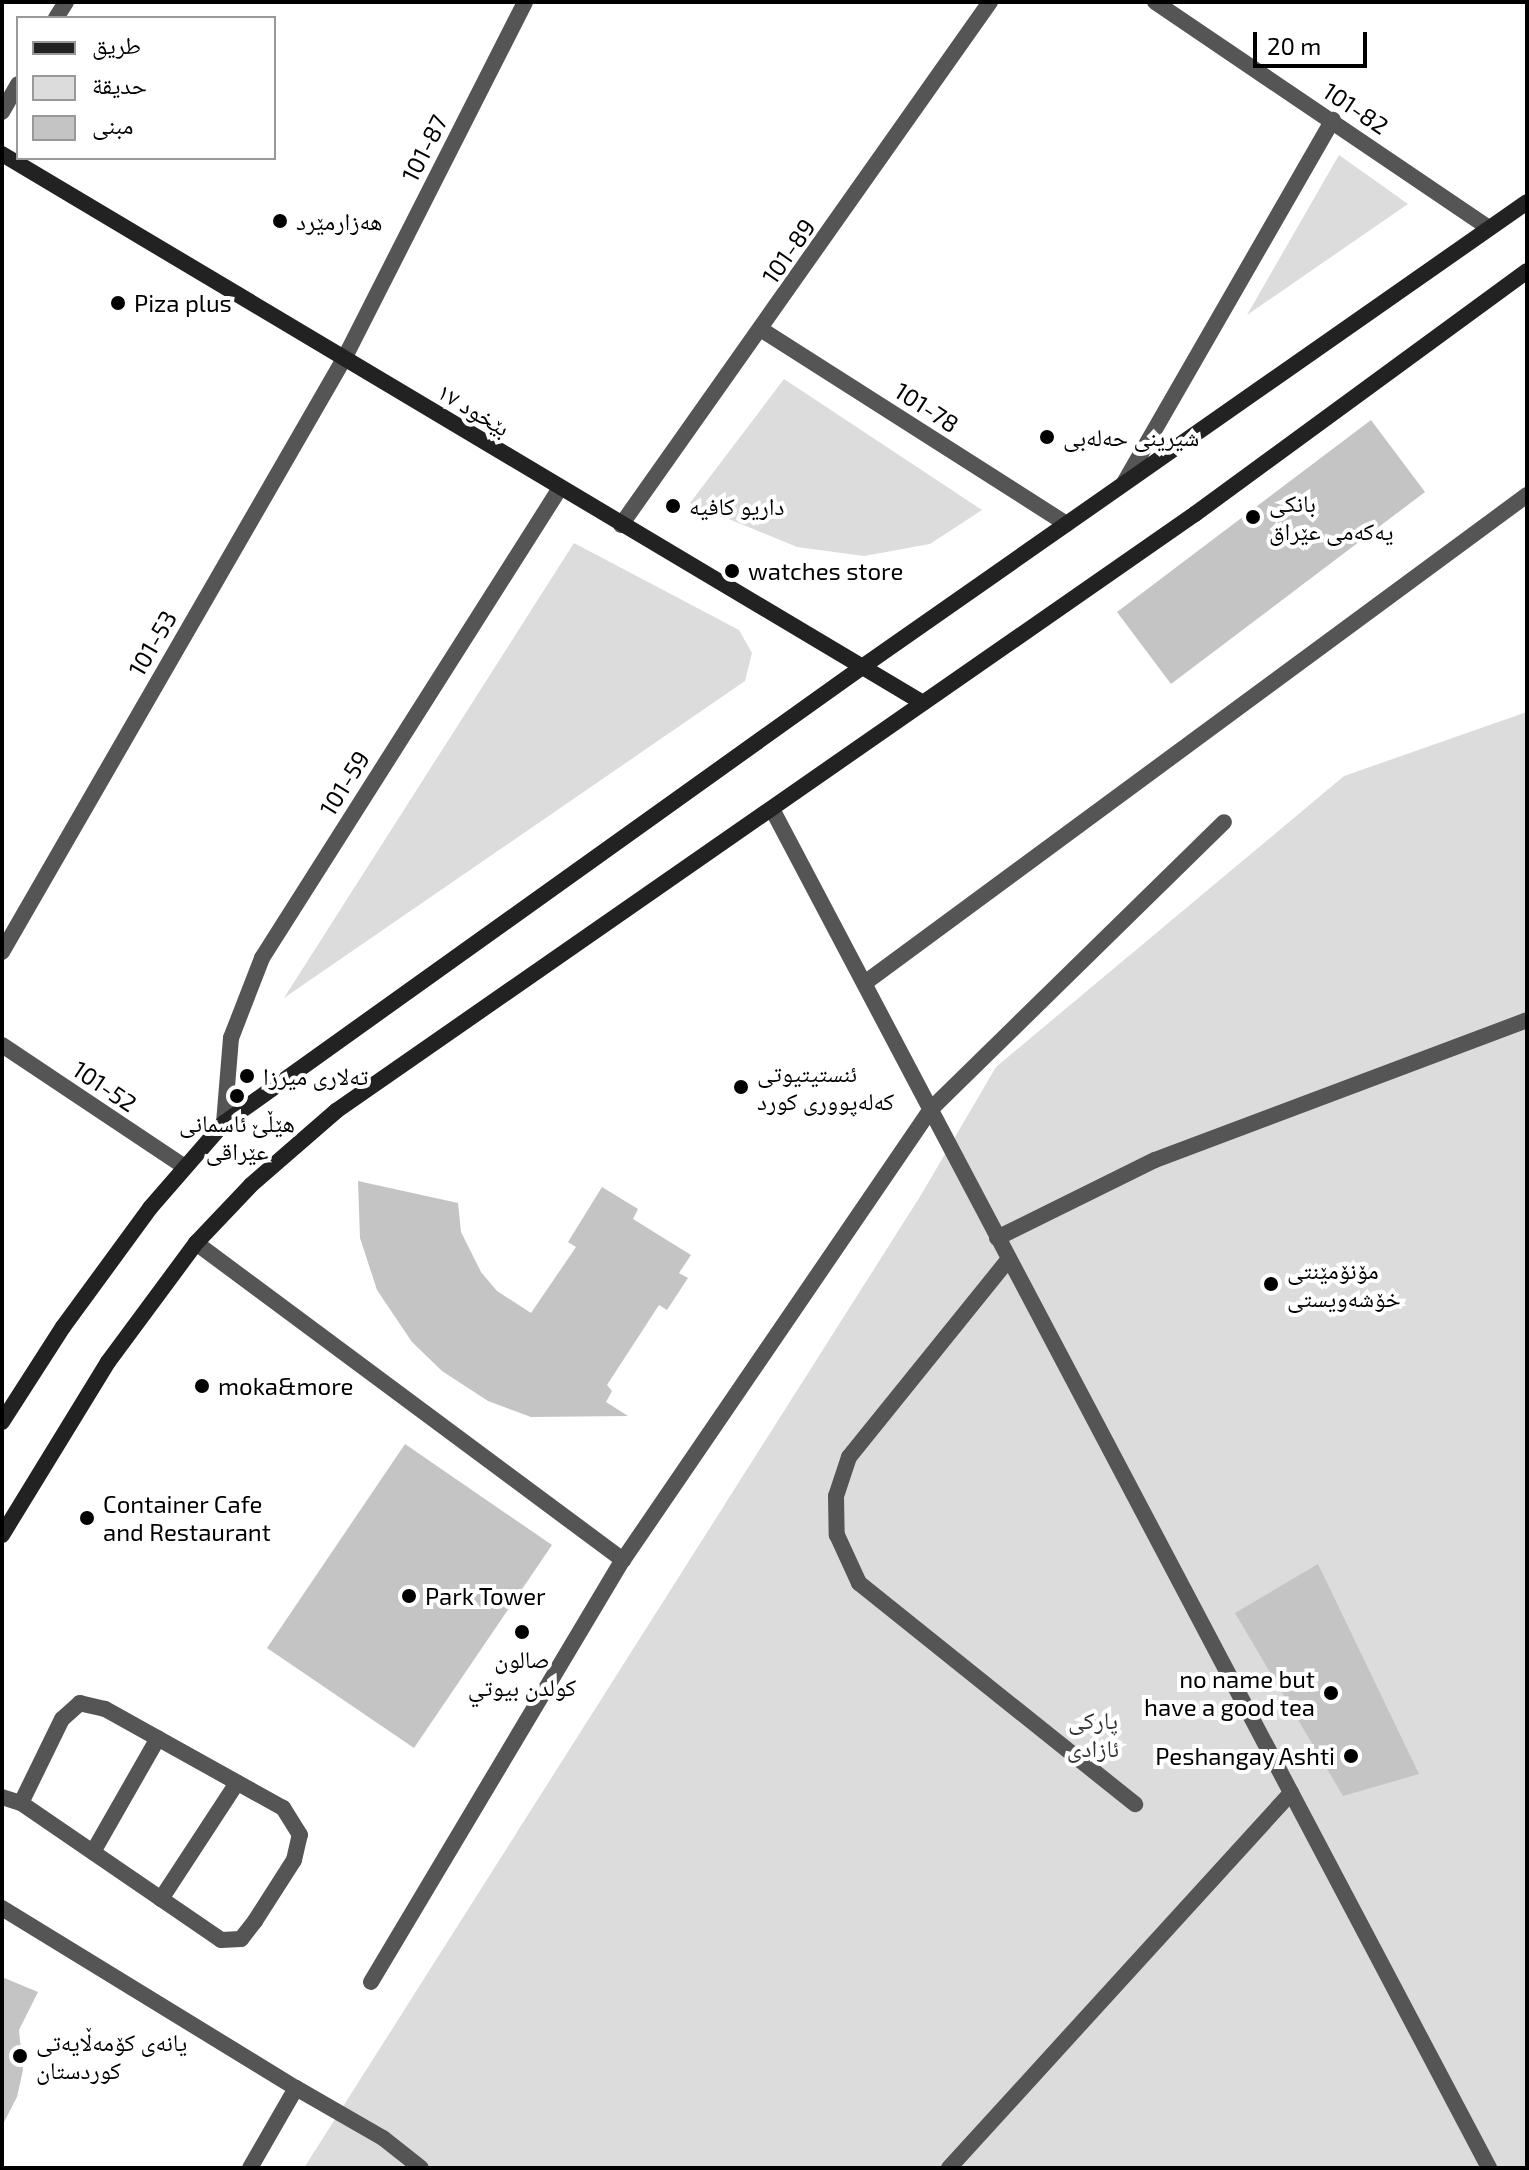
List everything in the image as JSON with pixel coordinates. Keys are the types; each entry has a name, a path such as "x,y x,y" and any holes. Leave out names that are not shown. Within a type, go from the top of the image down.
{"main road":[{"name":"بێخود ١٧","path":"2,154 923,703"},
{"path":"2,1422 63,1327 182,1165 224,1123 862,667 1527,202"},
{"path":"2,1535 108,1362 196,1243 251,1185 336,1111 1195,514 1527,271"}],"street":[{"name":"101-87","path":"344,359 525,2"},
{"name":"101-89","path":"621,525 762,330 990,2"},
{"name":"101-82","path":"1155,2 1489,228"},
{"path":"2,112 16,88"},
{"path":"1122,487 1333,120"},
{"name":"101-78","path":"762,330 1066,524"},
{"name":"101-53","path":"2,952 344,359"},
{"name":"101-59","path":"224,1123 231,1038 262,958 560,488"},
{"path":"866,982 1527,495"},
{"path":"772,809 866,982 1008,1260 1489,2168"},
{"path":"371,1982 623,1560 931,1109 1224,822"},
{"path":"997,1238 1155,1160 1527,1020"},
{"name":"101-52","path":"2,1045 182,1165"},
{"path":"196,1243 623,1560"},
{"path":"1008,1260 849,1457 836,1496 837,1535 859,1583 1135,1804"},
{"path":"2,1797 21,1803 221,1940 241,1939 255,1921 294,1860 300,1835 283,1808 105,1709 80,1703 62,1719 21,1803"},
{"path":"93,1852 158,1738"},
{"path":"161,1899 237,1783"},
{"path":"949,2168 1291,1793"},
{"path":"2,1908 383,2138 421,2168"},
{"path":"250,2168 296,2088"}],"green space":[{"path":"1339,155 1408,204 1247,315"},
{"path":"784,379 982,510 930,544 864,556 797,547 690,503"},
{"path":"574,543 739,630 752,653 745,681 284,998"},
{"name":"پارکی ئازادی","path":"1527,712 1527,2168 304,2168 921,1195 996,1067 1344,776"}],"building":[{"path":"1371,420 1425,492 1171,684 1117,612"},
{"path":"358,1181 458,1203 461,1232 481,1272 497,1291 531,1313 576,1247 568,1242 602,1187 638,1209 633,1219 691,1255 679,1273 688,1278 667,1310 659,1305 607,1385 612,1391 606,1402 628,1416 531,1417 488,1401 442,1371 412,1342 377,1290 360,1238"},
{"name":"Park Tower","path":"405,1444 552,1545 414,1748 267,1648"},
{"name":"no name but have a good tea","path":"1318,1564 1419,1774 1343,1796 1235,1613"},
{"path":"2,1977 38,1992 19,2030 23,2070 17,2097 2,2126"}],"place":[{"name":"هەزارمێرد","path":"280,221"},
{"name":"Piza plus","path":"118,303"},
{"name":"شیرینی حەلەبی","path":"1047,437"},
{"name":"داریو کافیە","path":"673,506"},
{"name":"بانکی یەکەمی عێراق","path":"1253,517"},
{"name":"watches store","path":"732,571"},
{"name":"تەلاری میرزا","path":"247,1076"},
{"name":"ئنستیتیوتی کەلەپووری کورد","path":"741,1087"},
{"name":"هێڵێ ئاسمانی عێراقی","path":"237,1096"},
{"name":"مۆنۆمێنتی خۆشەویستی","path":"1271,1284"},
{"name":"moka&more","path":"202,1386"},
{"name":"Container Cafe and Restaurant","path":"87,1518"},
{"name":"Park Tower","path":"409,1596"},
{"name":"صالون كولدن بيوتي","path":"522,1632"},
{"name":"no name but have a good tea","path":"1331,1693"},
{"name":"Peshangay Ashti","path":"1351,1756"},
{"name":"یانەی کۆمەڵایەتی کوردستان","path":"20,2056"}]}
